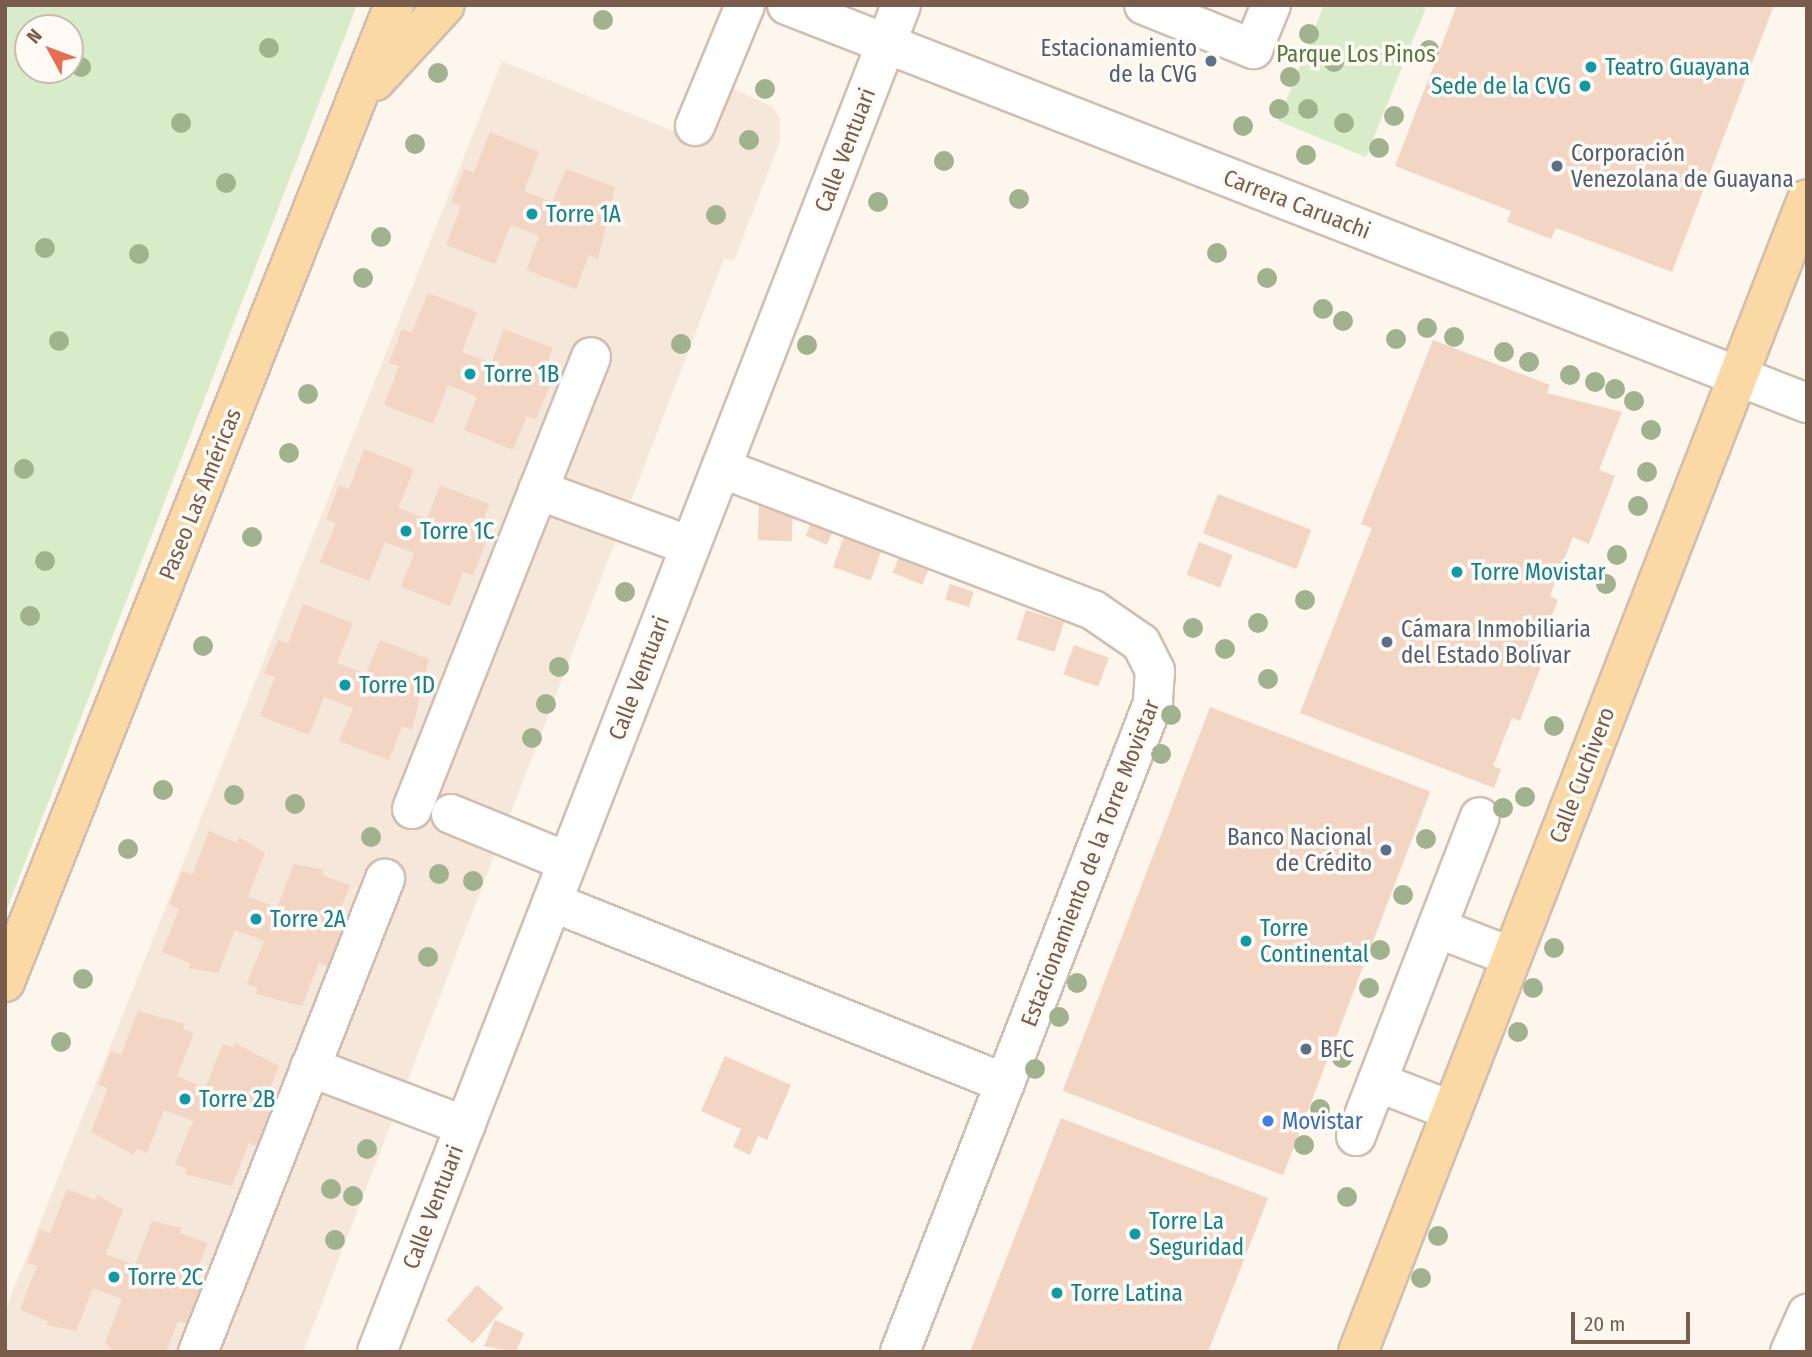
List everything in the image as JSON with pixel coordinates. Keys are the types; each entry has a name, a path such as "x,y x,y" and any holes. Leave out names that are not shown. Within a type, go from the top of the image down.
{"main road":[{"name":"Paseo Las Américas","path":"5,982 394,5"},
{"path":"355,104 445,5"},
{"name":"Calle Cuchivero","path":"1358,1352 1807,199"}],"street":[{"path":"695,126 745,5"},
{"name":"Carrera Caruachi","path":"787,5 1807,402"},
{"name":"Calle Ventuari","path":"389,1348 465,1126 901,5"},
{"path":"1144,5 1253,49 1271,5"},
{"path":"412,809 592,357"},
{"name":"Estacionamiento de la Torre Movistar","path":"721,468 1093,610 1129,631 1152,657 1153,703 900,1352"},
{"path":"538,490 690,546"},
{"path":"452,814 568,862"},
{"path":"1356,1136 1480,817"},
{"path":"198,1352 385,879"},
{"path":"552,902 1005,1083"},
{"path":"1437,928 1512,957"},
{"path":"310,1067 465,1126"},
{"path":"1377,1082 1452,1111"},
{"path":"1790,1352 1807,1314"}],"shaded area":[{"path":"502,61 705,144 730,87 773,107 780,118 780,141 734,261 724,259 303,1352 5,1352 5,1311"}],"green space":[{"path":"5,5 357,5 5,914"},
{"name":"Parque Los Pinos","path":"1324,5 1427,5 1366,157 1278,121"}],"building":[{"name":"Sede de la CVG","path":"1457,5 1774,5 1672,272 1556,228 1551,239 1507,222 1511,211 1395,166"},
{"name":"Torre 1A","path":"490,132 539,152 524,191 552,202 566,169 615,187 598,259 589,255 576,289 526,270 539,236 511,225 495,264 446,245 461,206 451,202 464,169 474,172"},
{"name":"Torre 1B","path":"428,293 477,312 462,352 491,363 504,329 553,348 540,382 550,386 536,419 527,416 513,450 464,430 477,397 448,385 433,424 384,405 399,366 389,363 402,329 412,332"},
{"name":"Torre Movistar","path":"1433,340 1550,385 1547,393 1622,412 1599,470 1615,476 1589,544 1573,537 1550,596 1558,600 1535,659 1543,661 1520,721 1512,718 1493,766 1501,769 1494,788 1300,713 1372,528 1361,524"},
{"name":"Torre 1C","path":"364,449 414,469 398,508 427,519 440,485 489,504 477,538 486,542 473,576 463,572 450,606 401,587 414,553 385,542 369,581 320,562 336,523 326,519 339,485 349,489"},
{"path":"1218,494 1311,530 1296,569 1203,533"},
{"path":"759,504 793,505 792,541 758,540"},
{"path":"812,521 833,530 827,545 806,536"},
{"path":"845,534 883,548 871,581 833,567"},
{"path":"1199,542 1233,555 1220,588 1186,575"},
{"path":"899,557 929,569 922,585 893,573"},
{"path":"950,584 974,592 969,607 945,599"},
{"name":"Torre 1D","path":"303,604 353,623 337,663 366,674 380,640 429,659 412,730 402,726 389,760 339,741 353,708 324,697 309,735 260,716 275,677 264,674 278,640 288,643"},
{"path":"1026,610 1064,622 1054,652 1016,639"},
{"path":"1074,645 1109,658 1098,687 1063,674"},
{"name":"Torre Continental","path":"1210,707 1430,792 1283,1175 1063,1091"},
{"name":"Torre 2A","path":"209,831 237,843 239,837 265,853 248,896 277,908 294,864 324,870 322,875 350,885 333,929 343,933 330,967 319,963 302,1006 256,994 258,988 247,984 264,941 235,930 218,973 188,968 190,963 162,952 179,909 169,904 182,871 192,875"},
{"name":"Torre 2B","path":"138,1011 185,1024 183,1029 194,1033 177,1076 205,1088 223,1044 233,1048 235,1043 279,1066 262,1109 272,1113 258,1147 249,1143 232,1186 185,1174 186,1169 175,1164 193,1121 164,1110 147,1153 136,1149 134,1155 91,1132 108,1088 98,1085 111,1051 121,1055"},
{"path":"725,1056 791,1085 767,1140 758,1136 750,1155 733,1147 741,1129 701,1111"},
{"name":"Torre La Seguridad","path":"1061,1118 1268,1198 1208,1352 970,1352"},
{"name":"Torre 2C","path":"67,1189 95,1200 97,1195 123,1210 106,1254 135,1265 152,1221 182,1228 180,1233 208,1243 190,1287 201,1291 188,1324 178,1321 166,1352 114,1352 105,1342 122,1299 93,1288 76,1331 46,1325 48,1321 20,1310 37,1266 27,1263 40,1229 50,1233"},
{"path":"477,1285 503,1308 473,1343 446,1320"},
{"path":"495,1320 524,1333 516,1352 484,1346"}],"place":[{"name":"Estacionamiento de la CVG","path":"1211,61"},
{"name":"Teatro Guayana","path":"1591,67"},
{"name":"Sede de la CVG","path":"1585,86"},
{"name":"Corporación Venezolana de Guayana","path":"1557,166"},
{"name":"Torre 1A","path":"532,214"},
{"name":"Torre 1B","path":"470,374"},
{"name":"Torre 1C","path":"406,531"},
{"name":"Torre Movistar","path":"1457,572"},
{"name":"Cámara Inmobiliaria del Estado Bolívar","path":"1387,642"},
{"name":"Torre 1D","path":"345,685"},
{"name":"Banco Nacional de Crédito","path":"1386,850"},
{"name":"Torre 2A","path":"256,919"},
{"name":"Torre Continental","path":"1246,941"},
{"name":"BFC","path":"1306,1049"},
{"name":"Torre 2B","path":"185,1099"},
{"name":"Movistar","path":"1268,1121"},
{"name":"Torre La Seguridad","path":"1135,1234"},
{"name":"Torre 2C","path":"114,1277"},
{"name":"Torre Latina","path":"1057,1293"}]}
